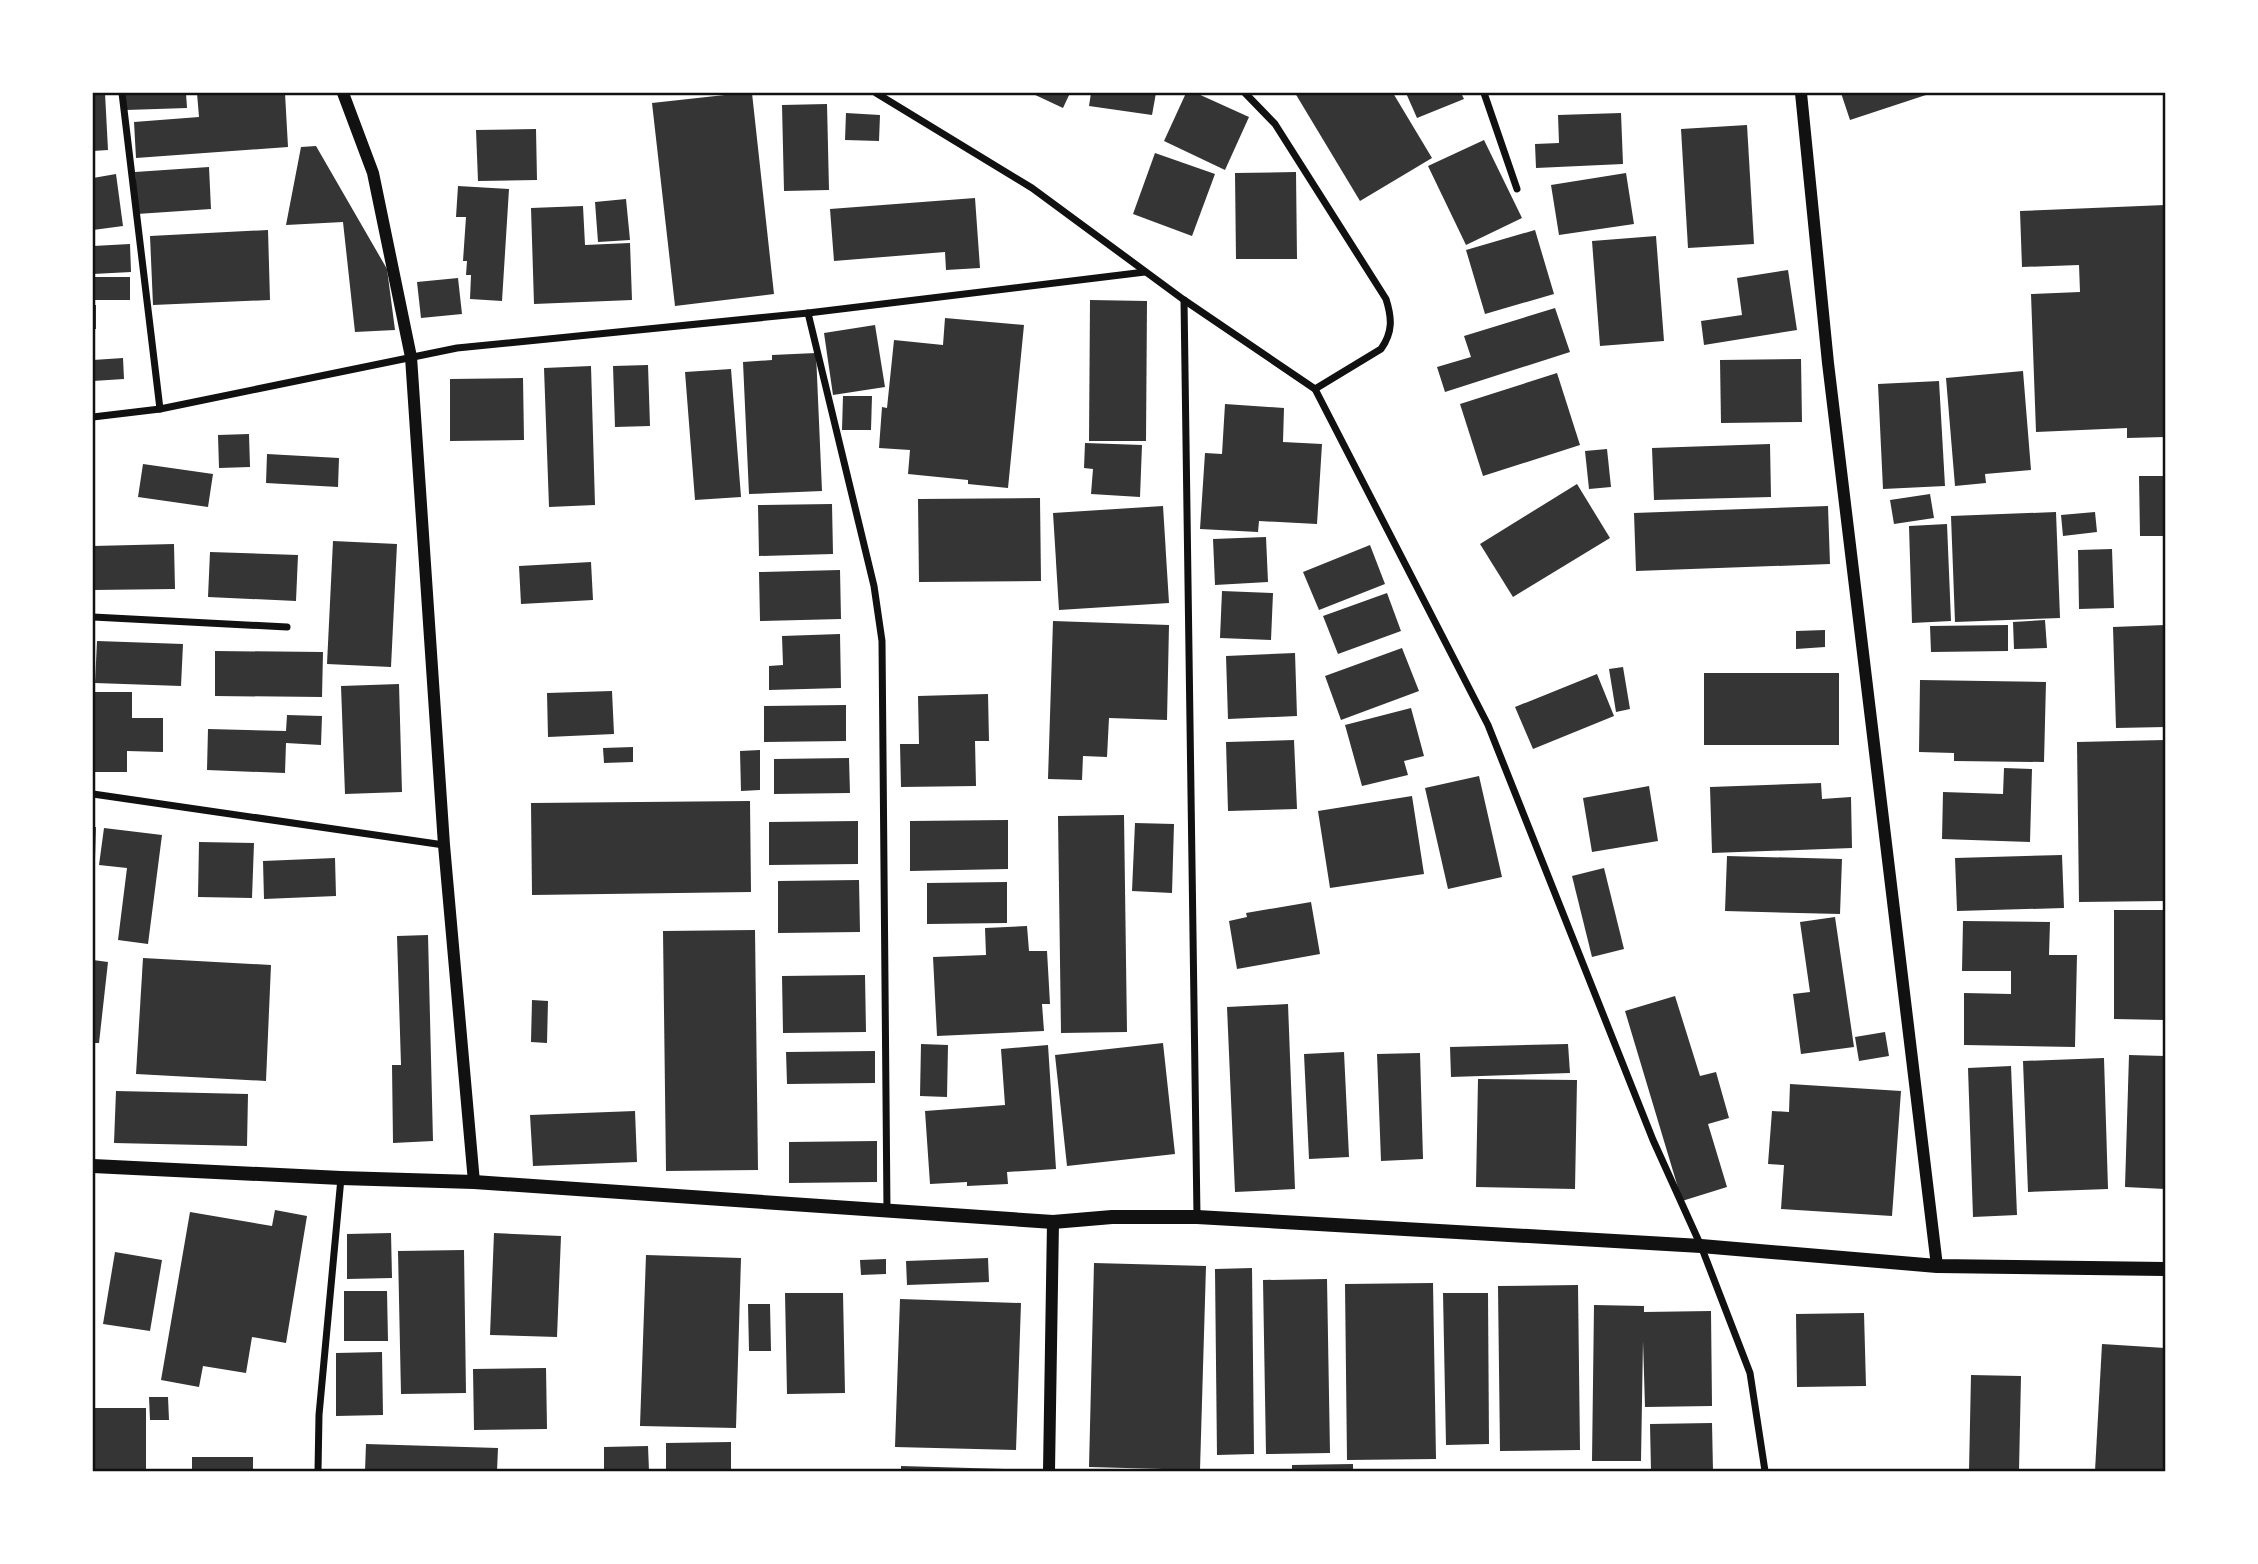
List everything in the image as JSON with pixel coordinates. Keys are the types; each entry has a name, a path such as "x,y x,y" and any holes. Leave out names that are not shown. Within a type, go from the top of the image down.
{"main road":[{"path":"93,1166 474,1182 1053,1222 1112,1217 1197,1217 1701,1246 1937,1266 2165,1269"}],"street":[{"path":"122,93 160,409"},
{"path":"343,93 373,173 411,357 444,845 474,1182"},
{"path":"876,93 1032,188 1184,300 1315,389 1488,725 1653,1140 1701,1246 1750,1373 1765,1471"},
{"path":"1245,93 1275,124 1386,299 1391,315 1391,329 1381,349 1315,389"},
{"path":"1484,93 1517,189"},
{"path":"1801,93 1828,363 1937,1266"},
{"path":"93,417 160,409 457,348 808,313 1145,272"},
{"path":"1184,300 1197,1217"},
{"path":"808,313 874,586 883,641 887,1212"},
{"path":"93,617 287,627"},
{"path":"93,794 444,845"},
{"path":"318,1471 319,1415 341,1178"},
{"path":"1049,1471 1053,1222"}],"building":[{"path":"93,93 105,93 108,150 93,151"},
{"path":"125,93 186,93 187,108 126,110"},
{"path":"197,93 285,93 288,147 136,158 134,122 199,117"},
{"path":"752,93 774,294 675,306 652,103"},
{"path":"1031,93 1070,93 1063,108"},
{"path":"1091,93 1156,93 1152,115 1089,106"},
{"path":"1186,93 1196,93 1249,117 1225,170 1164,141"},
{"path":"1295,93 1393,93 1432,158 1360,201"},
{"path":"1406,93 1461,93 1464,99 1417,118"},
{"path":"1841,93 1932,93 1850,120"},
{"path":"827,104 829,190 784,191 782,105"},
{"path":"846,113 880,115 879,141 845,140"},
{"path":"1621,113 1623,164 1536,168 1535,144 1559,143 1558,115"},
{"path":"1747,125 1754,244 1688,248 1681,129"},
{"path":"536,129 537,180 478,181 476,130"},
{"path":"1484,140 1522,218 1466,245 1428,166"},
{"path":"316,146 387,269 395,330 355,332 343,222 286,225 301,147"},
{"path":"1155,153 1215,174 1192,236 1133,214"},
{"path":"209,167 211,209 137,214 135,172"},
{"path":"1296,172 1297,259 1236,259 1235,173"},
{"path":"1626,173 1634,224 1559,235 1551,185"},
{"path":"116,174 123,226 93,230 93,178"},
{"path":"458,186 509,189 502,301 470,299 471,275 466,275 467,261 463,261 466,217 456,217"},
{"path":"975,198 980,268 946,270 945,252 834,261 830,209"},
{"path":"626,199 630,240 598,242 595,202"},
{"path":"2165,205 2165,437 2127,438 2127,428 2036,432 2031,294 2080,292 2079,265 2022,267 2020,211"},
{"path":"583,206 585,245 630,243 632,300 534,304 531,208"},
{"path":"268,230 270,300 153,305 150,236"},
{"path":"1535,230 1554,294 1485,314 1466,250"},
{"path":"1656,236 1664,341 1600,346 1592,241"},
{"path":"130,244 131,272 93,274 93,246"},
{"path":"1788,270 1797,330 1704,345 1701,321 1742,315 1737,278"},
{"path":"93,277 130,277 130,300 93,300"},
{"path":"458,278 462,314 421,318 417,282"},
{"path":"1090,300 1147,301 1146,441 1089,441"},
{"path":"93,305 96,305 96,329 93,329"},
{"path":"1555,308 1570,352 1445,392 1437,367 1471,357 1464,336"},
{"path":"945,318 1024,325 1008,488 968,484 968,480 908,474 910,450 879,448 882,407 887,408 894,340 943,345"},
{"path":"875,325 885,387 833,395 824,333"},
{"path":"816,353 822,491 749,494 743,362 772,360 772,355"},
{"path":"123,358 124,379 93,381 93,360"},
{"path":"1801,359 1802,422 1721,423 1720,360"},
{"path":"648,365 650,426 615,427 613,366"},
{"path":"591,366 595,505 549,507 544,368"},
{"path":"731,369 741,497 695,500 685,372"},
{"path":"2023,371 2031,470 1985,474 1986,483 1955,486 1946,378"},
{"path":"1557,373 1580,445 1483,476 1460,404"},
{"path":"523,378 524,440 450,441 450,379"},
{"path":"1939,381 1945,486 1883,489 1878,384"},
{"path":"843,396 872,396 871,430 842,430"},
{"path":"1225,404 1284,408 1283,442 1322,444 1317,524 1259,521 1258,532 1200,529 1205,453 1222,454"},
{"path":"249,434 250,467 219,468 218,435"},
{"path":"1085,443 1142,445 1140,497 1091,494 1093,469 1084,468"},
{"path":"1770,444 1771,497 1654,500 1652,448"},
{"path":"1607,449 1611,487 1589,489 1585,451"},
{"path":"267,454 339,458 338,487 266,483"},
{"path":"143,464 213,474 208,507 138,497"},
{"path":"2139,476 2165,476 2165,536 2140,536"},
{"path":"1577,484 1610,538 1513,597 1480,544"},
{"path":"1930,494 1934,518 1894,524 1890,500"},
{"path":"1040,498 1041,581 919,582 918,499"},
{"path":"832,504 833,554 759,556 758,505"},
{"path":"1163,506 1169,603 1059,610 1053,513"},
{"path":"1828,506 1830,564 1636,571 1634,513"},
{"path":"2056,512 2060,618 1955,622 1951,516"},
{"path":"2095,512 2097,532 2063,536 2061,515"},
{"path":"1947,524 1951,621 1912,623 1909,526"},
{"path":"1266,537 1268,582 1215,585 1213,539"},
{"path":"333,541 397,544 391,667 327,664"},
{"path":"174,544 175,589 93,590 93,546"},
{"path":"1370,545 1385,584 1319,610 1303,572"},
{"path":"2112,549 2114,608 2079,609 2078,550"},
{"path":"210,552 298,555 296,601 208,597"},
{"path":"591,562 593,600 521,604 519,566"},
{"path":"840,570 841,619 760,621 759,572"},
{"path":"1222,591 1273,593 1271,640 1220,638"},
{"path":"1387,593 1401,631 1338,654 1323,616"},
{"path":"2045,620 2047,648 2014,649 2013,622"},
{"path":"1053,621 1169,625 1167,720 1109,718 1107,757 1083,756 1082,780 1048,779"},
{"path":"2008,625 2008,651 1931,652 1930,626"},
{"path":"2165,625 2165,727 2116,728 2113,627"},
{"path":"1825,630 1825,647 1796,649 1796,631"},
{"path":"840,634 841,688 769,690 769,666 783,665 782,636"},
{"path":"97,641 183,644 181,686 95,683"},
{"path":"1402,648 1419,691 1341,720 1325,676"},
{"path":"215,651 323,652 322,697 215,696"},
{"path":"1295,653 1297,716 1228,719 1226,656"},
{"path":"1623,667 1630,709 1616,712 1609,669"},
{"path":"1704,673 1839,673 1839,745 1704,745"},
{"path":"1597,674 1614,716 1533,749 1515,707"},
{"path":"1920,680 2046,682 2044,762 1954,761 1954,753 1919,752"},
{"path":"399,684 402,792 345,794 341,686"},
{"path":"612,691 614,734 548,737 547,693"},
{"path":"93,692 132,692 132,718 163,718 163,752 127,751 127,772 93,772"},
{"path":"988,694 989,741 975,741 976,786 901,787 900,744 919,744 918,696"},
{"path":"846,705 846,741 764,742 764,706"},
{"path":"1411,708 1424,756 1404,761 1408,775 1362,786 1345,725"},
{"path":"287,715 322,716 321,745 286,743 285,773 207,770 208,729 286,731"},
{"path":"1294,740 1297,809 1228,811 1226,742"},
{"path":"2165,740 2165,901 2079,902 2077,742"},
{"path":"633,747 633,762 604,763 603,748"},
{"path":"760,750 760,790 741,791 740,751"},
{"path":"849,758 850,793 774,794 774,759"},
{"path":"2004,768 2032,769 2030,842 1942,839 1943,792 2003,794"},
{"path":"1479,776 1502,877 1448,889 1425,788"},
{"path":"1821,783 1822,799 1851,797 1852,848 1712,853 1710,787"},
{"path":"1649,786 1658,841 1592,852 1583,798"},
{"path":"1412,796 1424,874 1330,888 1318,811"},
{"path":"750,801 751,892 532,895 531,803"},
{"path":"1124,815 1127,1032 1061,1033 1058,816"},
{"path":"1008,820 1008,869 910,871 910,821"},
{"path":"858,821 858,864 769,865 769,822"},
{"path":"1135,823 1174,824 1172,893 1132,891"},
{"path":"93,827 96,827 95,858 93,858"},
{"path":"104,828 162,835 148,944 118,940 127,868 99,865"},
{"path":"199,842 254,843 252,898 198,897"},
{"path":"2062,855 2064,908 1957,911 1955,858"},
{"path":"1727,856 1842,859 1840,914 1725,911"},
{"path":"335,858 336,896 264,899 263,861"},
{"path":"1604,868 1624,949 1592,957 1572,876"},
{"path":"859,880 860,932 778,933 778,881"},
{"path":"1007,882 1007,923 927,924 927,883"},
{"path":"1311,902 1320,954 1237,969 1229,921 1247,917 1246,913"},
{"path":"2114,910 2165,910 2165,1020 2114,1019"},
{"path":"1835,917 1854,1047 1801,1054 1793,994 1810,992 1800,922"},
{"path":"1963,921 2050,922 2049,955 2077,955 2075,1047 1964,1045 1964,993 2011,994 2011,971 1962,971"},
{"path":"1027,926 1029,951 1047,951 1050,1004 1042,1004 1044,1031 937,1036 933,957 986,955 985,928"},
{"path":"755,930 758,1170 666,1171 663,931"},
{"path":"428,935 433,1141 393,1143 392,1065 401,1065 397,936"},
{"path":"143,958 271,965 266,1081 136,1074"},
{"path":"93,960 108,962 99,1043 93,1043"},
{"path":"865,975 866,1032 783,1033 782,976"},
{"path":"1675,996 1700,1076 1716,1072 1729,1118 1708,1124 1727,1187 1682,1201 1625,1011"},
{"path":"532,1000 548,1001 547,1043 531,1042"},
{"path":"1288,1004 1295,1189 1235,1192 1227,1007"},
{"path":"1885,1032 1889,1056 1859,1061 1855,1037"},
{"path":"1163,1043 1175,1154 1067,1166 1055,1055"},
{"path":"921,1044 948,1045 947,1097 920,1096"},
{"path":"1568,1044 1570,1073 1451,1077 1450,1047"},
{"path":"1048,1045 1056,1169 1007,1172 1008,1184 930,1184 925,1111 1005,1105 1001,1049"},
{"path":"875,1051 875,1083 787,1084 786,1052"},
{"path":"1344,1052 1349,1157 1309,1159 1304,1054"},
{"path":"1420,1053 1423,1159 1381,1161 1377,1054"},
{"path":"2129,1055 2165,1056 2165,1189 2125,1187"},
{"path":"2104,1058 2108,1189 2028,1192 2023,1061"},
{"path":"2011,1066 2017,1215 1973,1217 1968,1068"},
{"path":"1478,1079 1577,1080 1575,1189 1476,1187"},
{"path":"1790,1084 1901,1091 1892,1216 1781,1209 1784,1165 1768,1164 1772,1111 1789,1112"},
{"path":"116,1091 248,1094 247,1146 114,1143"},
{"path":"635,1111 637,1162 533,1166 530,1115"},
{"path":"877,1141 877,1182 789,1183 789,1142"},
{"path":"275,1210 307,1216 286,1343 252,1337 246,1373 203,1366 199,1387 161,1380 190,1212 272,1226"},
{"path":"391,1233 392,1278 347,1279 347,1234"},
{"path":"494,1233 561,1236 557,1337 490,1335"},
{"path":"464,1250 466,1393 401,1394 398,1251"},
{"path":"115,1252 162,1260 150,1331 103,1324"},
{"path":"646,1255 741,1258 736,1428 640,1426"},
{"path":"988,1258 989,1282 907,1285 906,1261"},
{"path":"886,1259 886,1274 861,1275 860,1260"},
{"path":"1094,1263 1206,1266 1200,1470 1089,1467"},
{"path":"1252,1268 1254,1454 1217,1455 1215,1269"},
{"path":"1327,1279 1330,1453 1266,1454 1263,1280"},
{"path":"1433,1283 1436,1459 1347,1460 1345,1284"},
{"path":"1578,1285 1580,1450 1500,1451 1498,1286"},
{"path":"344,1291 387,1291 388,1341 344,1341"},
{"path":"785,1293 843,1293 845,1393 787,1394"},
{"path":"1443,1293 1488,1293 1489,1444 1446,1445"},
{"path":"900,1299 1021,1303 1016,1450 895,1447"},
{"path":"748,1304 770,1304 771,1351 749,1351"},
{"path":"1594,1305 1644,1306 1644,1312 1711,1311 1712,1406 1645,1407 1643,1341 1641,1461 1592,1461"},
{"path":"1864,1313 1866,1386 1797,1387 1796,1314"},
{"path":"2102,1344 2165,1348 2165,1471 2095,1471"},
{"path":"382,1352 383,1415 336,1416 336,1353"},
{"path":"546,1368 547,1429 474,1430 473,1369"},
{"path":"1971,1375 2021,1376 2019,1471 1969,1471"},
{"path":"149,1397 168,1397 169,1420 150,1420"},
{"path":"93,1408 146,1408 146,1471 93,1471"},
{"path":"1712,1423 1713,1471 1651,1471 1650,1424"},
{"path":"731,1442 731,1471 666,1471 666,1443"},
{"path":"366,1444 498,1448 497,1471 365,1471"},
{"path":"648,1446 649,1471 604,1471 604,1447"},
{"path":"192,1457 253,1457 253,1471 192,1471"},
{"path":"1353,1464 1353,1471 1292,1471 1292,1465"},
{"path":"901,1466 1005,1469 1005,1471 901,1471"}]}
